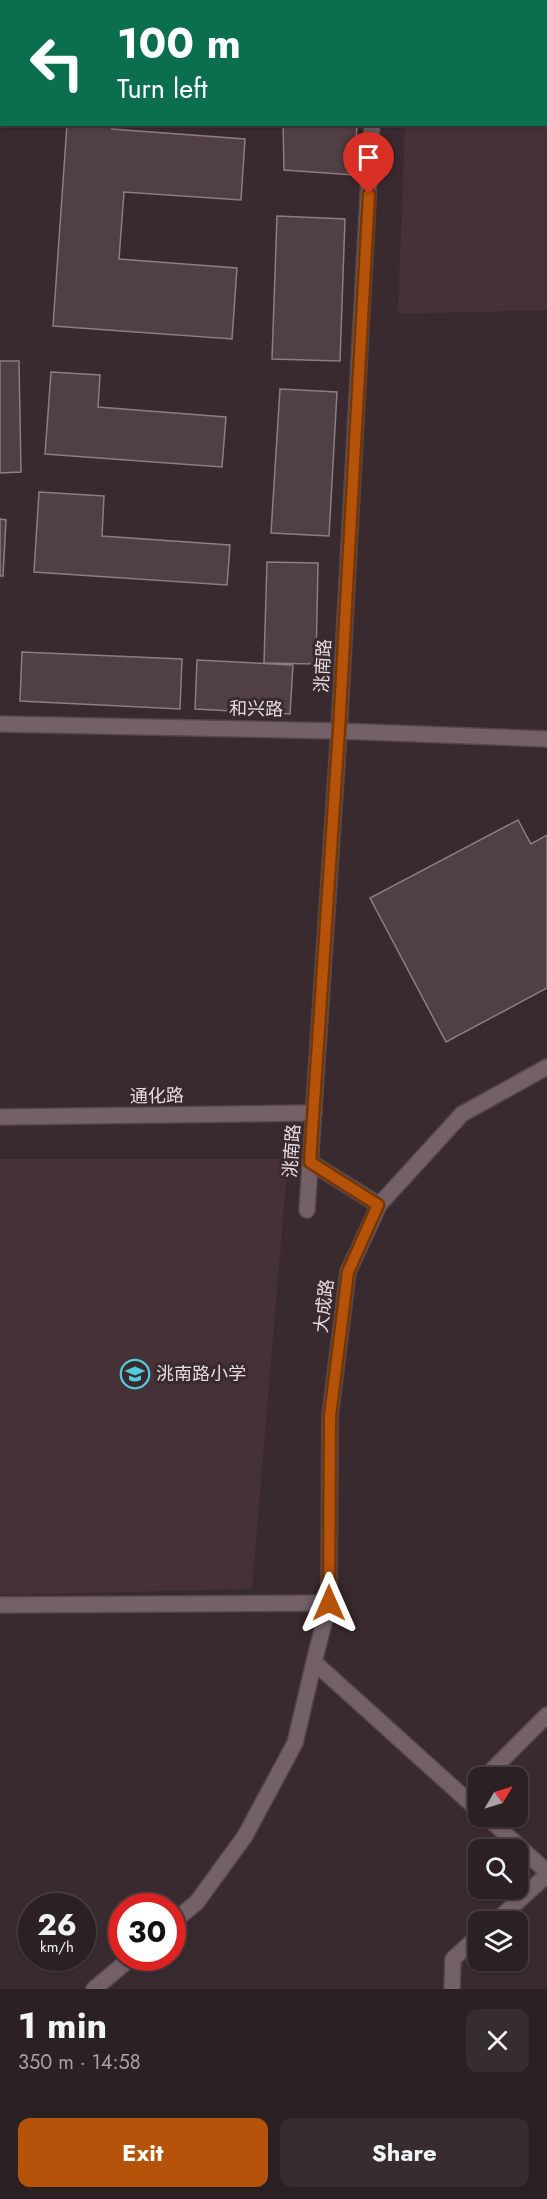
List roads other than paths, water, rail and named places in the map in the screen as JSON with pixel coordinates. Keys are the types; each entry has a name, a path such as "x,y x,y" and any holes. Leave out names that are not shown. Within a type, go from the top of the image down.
{"street":[{"name":"洮南路","path":"307,1210 339,730 372,126"},
{"name":"和兴路","path":"0,724 339,730 547,739"},
{"name":"大成路","path":"186,1912 198,1902 245,1836 295,1743 329,1603 330,1416 348,1272 378,1205 462,1114 547,1067"},
{"name":"通化路","path":"0,1117 314,1113"},
{"path":"310,1162 378,1205"},
{"path":"0,1605 329,1603"},
{"path":"314,1662 468,1800"},
{"path":"495,1767 547,1715"},
{"path":"465,1797 468,1794"},
{"path":"498,1827 547,1873 507,1911"},
{"path":"452,1989 453,1959 468,1945"},
{"path":"94,1989 115,1971"}],"place":[{"name":"洮南路小学","path":"135,1374"}]}
